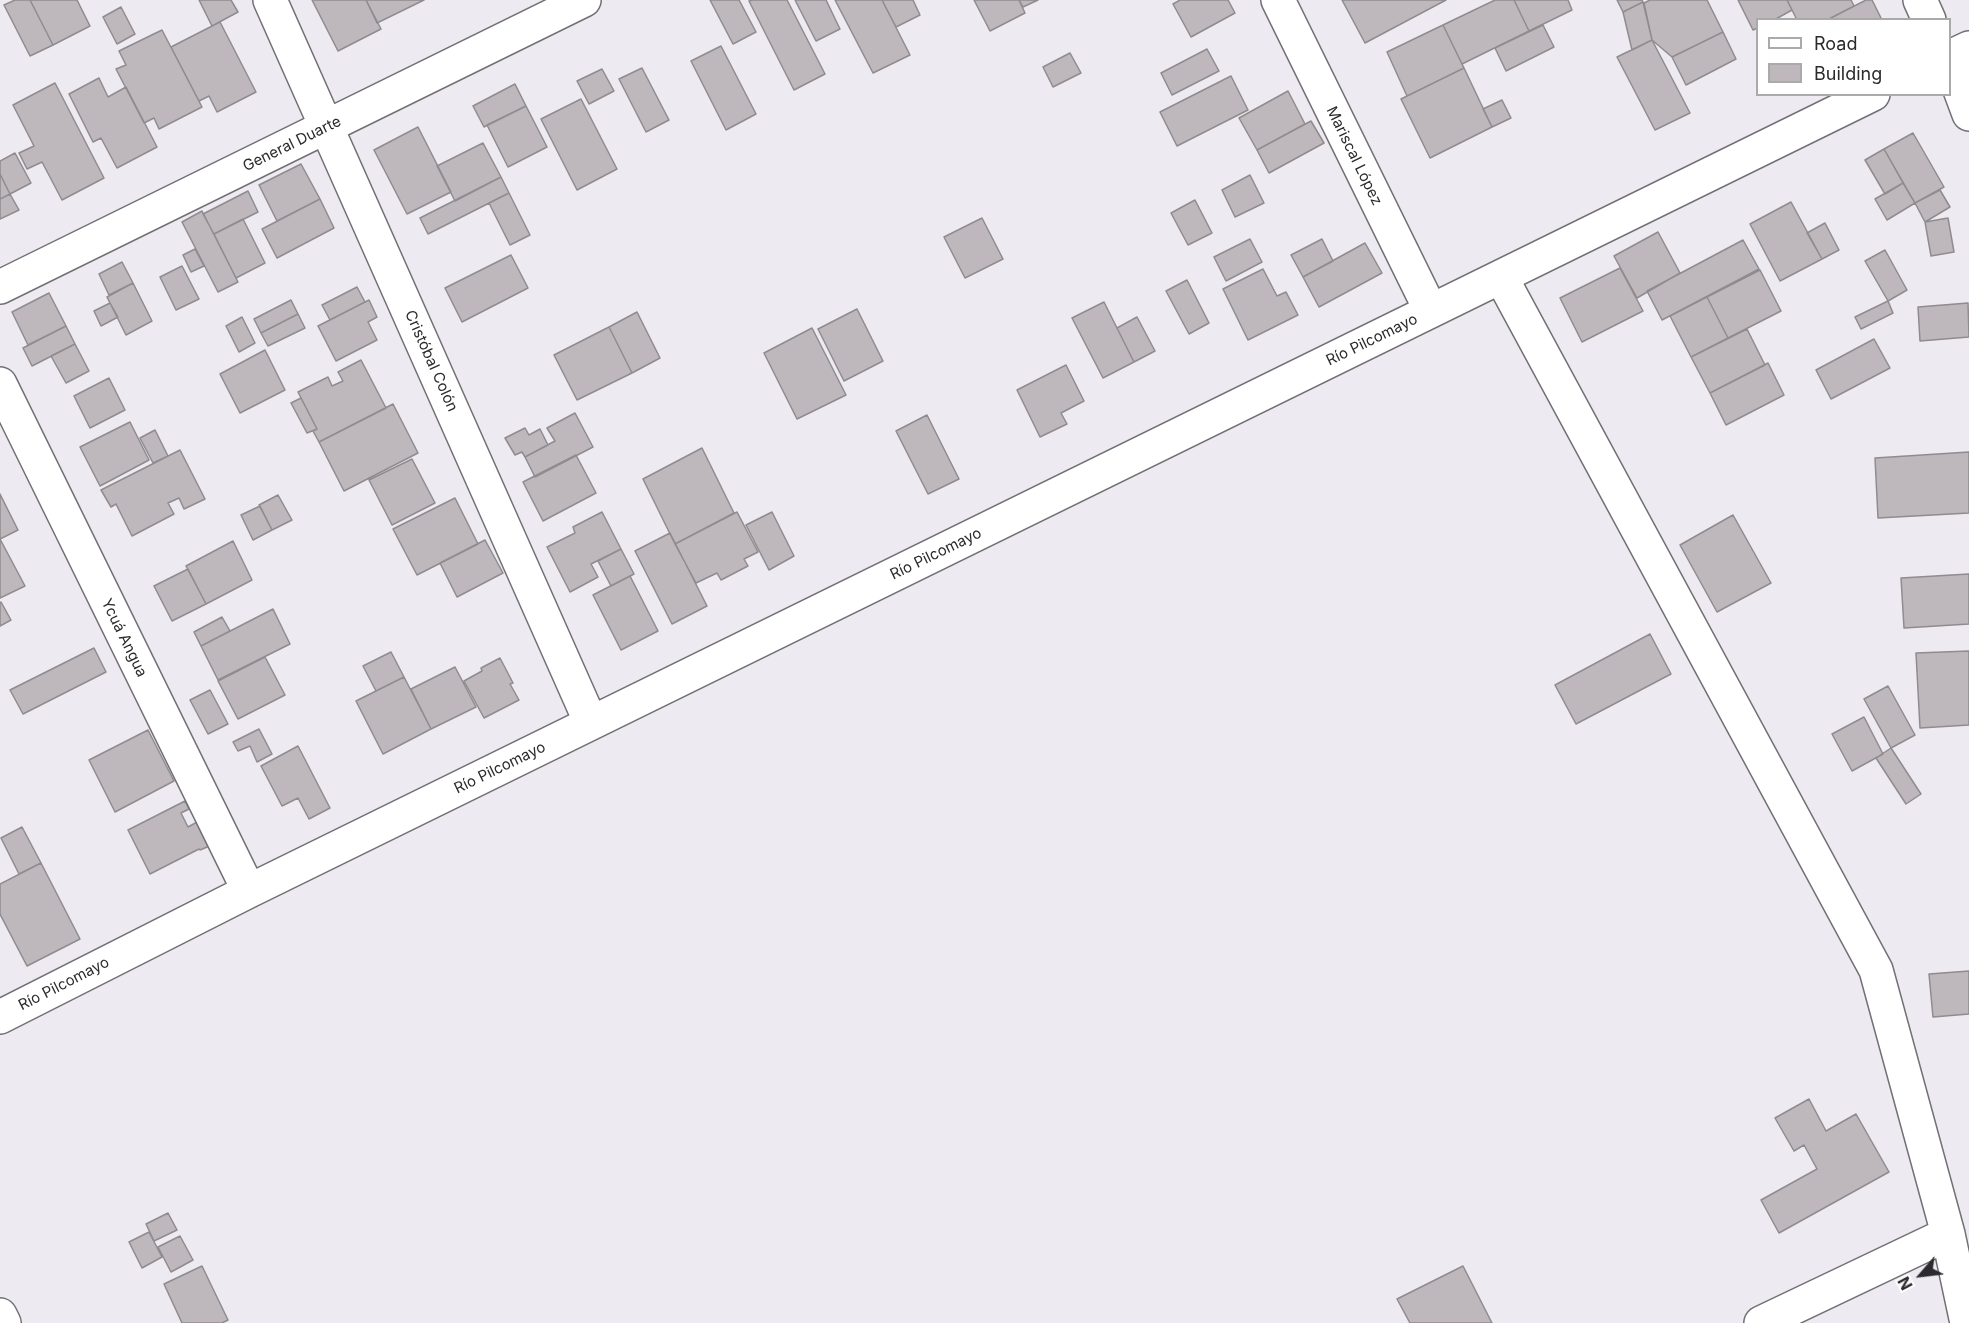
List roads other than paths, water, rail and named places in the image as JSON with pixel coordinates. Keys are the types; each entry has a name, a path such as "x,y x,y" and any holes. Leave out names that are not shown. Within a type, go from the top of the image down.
{"street":[{"name":"Cristóbal Colón","path":"270,0 591,723"},
{"name":"General Duarte","path":"0,287 584,0"},
{"name":"Mariscal López","path":"1278,0 1431,311"},
{"path":"1920,0 1928,18"},
{"path":"1951,57 1969,48"},
{"path":"1951,66 1969,114"},
{"name":"Río Pilcomayo","path":"0,1017 249,891 1870,96"},
{"path":"1501,277 1876,970 1948,1234 1967,1323"},
{"name":"Ycuá Angua","path":"0,384 249,891"},
{"path":"1761,1323 1948,1234"},
{"path":"0,1316 4,1323"}]}
